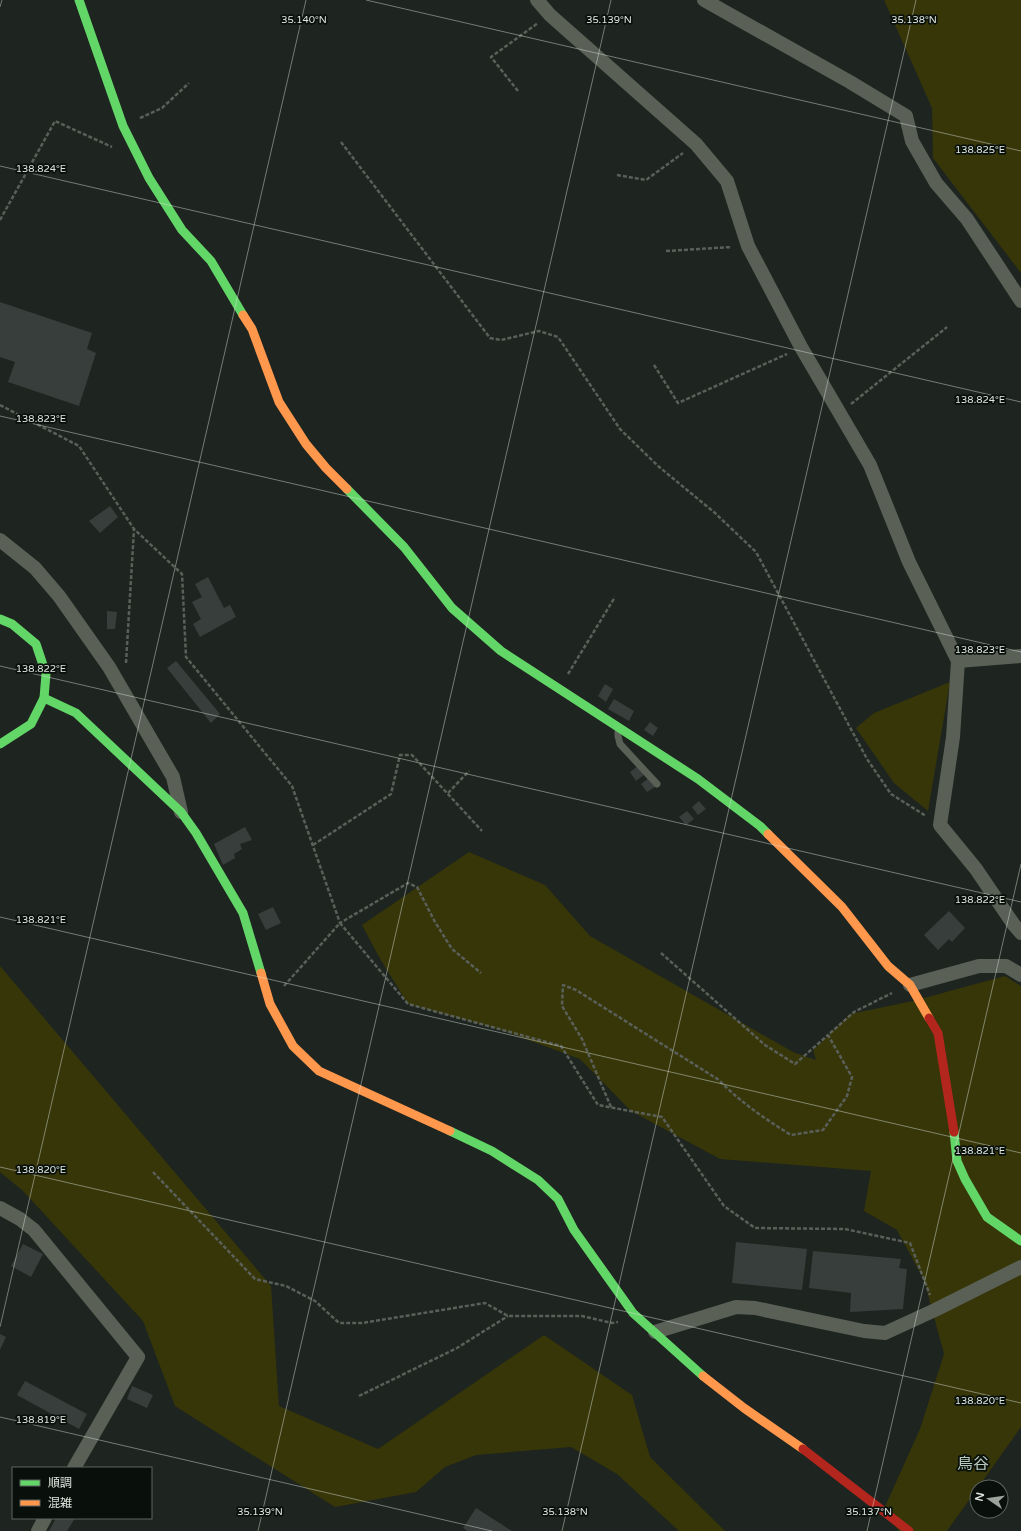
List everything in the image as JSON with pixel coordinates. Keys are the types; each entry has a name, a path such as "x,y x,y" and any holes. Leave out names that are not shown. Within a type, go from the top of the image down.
{"street":[{"path":"79,0 123,126 149,178 182,230 211,261 252,329 279,402 306,444 326,468 404,548 452,608 501,652 698,779 760,826 842,907 888,966 910,985 938,1033 955,1136 957,1161 965,1179 987,1217 1021,1241"},
{"path":"537,0 550,15 696,144 727,181 748,246 801,347 870,465 909,562 958,662 953,737 940,825 976,869 1021,933"},
{"path":"704,0 850,82 906,116 912,141 936,183 967,219 1021,301"},
{"path":"0,540 35,568 59,596 109,667 172,777 181,812"},
{"path":"0,619 12,624 36,644 46,674 44,698 31,724 0,744"},
{"path":"958,662 1021,656"},
{"path":"44,698 76,712 181,812 196,833 243,914 269,1000 293,1046 318,1071 492,1151 538,1180 558,1199 574,1230 633,1313 709,1381 744,1408 796,1444 909,1531"},
{"path":"910,985 979,966 1006,966 1021,975"},
{"path":"0,1208 20,1219 34,1230 138,1357 75,1467"},
{"path":"655,1332 736,1307 755,1308 864,1332 885,1333 1021,1267"},
{"path":"38,1531 44,1519"}],"lane":[{"path":"619,728 618,736 620,744 657,784"}],"path":[{"path":"518,91 491,57 550,15"},
{"path":"123,126 162,108 189,83"},
{"path":"0,220 55,121 123,151 133,146"},
{"path":"341,142 490,338 501,340 539,331 558,337 620,429 658,466 715,513 756,552 866,759 891,794 940,825"},
{"path":"617,175 646,180 696,144"},
{"path":"666,251 748,246"},
{"path":"840,413 947,327"},
{"path":"654,365 678,402 801,347"},
{"path":"0,404 79,446 134,529 182,574 186,657 292,786 340,923 408,1004 561,1046 598,1105 662,1117 724,1206 755,1228 845,1229 910,1243 935,1310"},
{"path":"124,693 134,529"},
{"path":"559,689 615,597"},
{"path":"313,845 391,794 400,755 412,755 482,831"},
{"path":"448,794 470,771"},
{"path":"269,1000 293,976 340,923 408,883 417,887 435,922 452,949 481,973"},
{"path":"660,953 765,1045 795,1064 854,1012 910,985"},
{"path":"611,1108 582,1039 562,1006 563,985 576,990 719,1080 732,1094 764,1119 791,1135 823,1130 847,1096 852,1077 828,1035"},
{"path":"153,1172 255,1279 286,1286 315,1301 339,1323 362,1323 484,1304 508,1316 582,1316 612,1323 638,1317"},
{"path":"359,1396 457,1348 508,1316"}],"shaded area":[{"path":"884,0 1021,0 1021,273 933,158 932,108"},
{"path":"950,682 928,811 894,783 856,728 874,713"},
{"path":"469,852 545,885 590,936 793,1052 816,1060 813,1050 850,1014 913,1001 1005,976 1021,986 1021,1427 984,1479 969,1479 969,1500 947,1531 899,1531 883,1511 920,1429 944,1354 924,1280 897,1230 864,1211 871,1171 720,1159 631,1111 580,1059 504,1031 408,1004 379,957 362,925"},
{"path":"0,966 271,1286 279,1406 378,1449 544,1335 632,1395 650,1457 725,1531 679,1531 617,1474 571,1447 476,1455 445,1467 416,1492 335,1507 175,1406 143,1321 23,1191 0,1172"}],"building":[{"path":"0,302 92,333 87,349 96,353 79,406 8,382 15,362 0,357"},
{"path":"110,506 118,517 100,533 89,521"},
{"path":"208,577 224,608 230,605 236,617 200,637 193,624 201,619 192,602 202,597 195,584"},
{"path":"107,611 117,612 115,629 107,629"},
{"path":"176,661 220,714 211,723 167,668"},
{"path":"605,684 613,689 606,702 598,696"},
{"path":"614,699 634,711 629,721 608,709"},
{"path":"650,722 658,728 653,736 644,730"},
{"path":"638,766 644,775 636,781 630,772"},
{"path":"649,778 655,787 647,792 641,784"},
{"path":"699,801 706,809 698,815 692,807"},
{"path":"687,811 694,819 686,825 679,817"},
{"path":"245,827 252,840 240,844 242,849 234,854 235,858 223,865 214,844"},
{"path":"273,907 281,923 266,930 258,914"},
{"path":"949,911 965,928 952,942 949,939 938,950 924,935"},
{"path":"736,1242 807,1249 802,1290 732,1283"},
{"path":"23,1244 43,1254 31,1277 11,1266"},
{"path":"813,1251 901,1259 899,1268 907,1269 903,1309 850,1312 851,1293 809,1288"},
{"path":"0,1334 6,1337 0,1350"},
{"path":"25,1381 87,1414 79,1429 17,1395"},
{"path":"132,1386 153,1395 147,1408 127,1399"},
{"path":"476,1508 512,1531 467,1531 463,1528"},
{"path":"55,1519 74,1519 67,1531 49,1531"}],"traffic: fast":[{"path":"79,0 123,126 149,178 182,230 211,261 243,315"},
{"path":"347,489 404,547 452,608 501,651 698,779 760,826 768,834"},
{"path":"0,619 12,624 36,644 46,674 44,698 31,724 0,744"},
{"path":"44,698 76,713 181,812 196,833 243,913 261,973"},
{"path":"450,1131 492,1151 538,1180 558,1199 574,1230 633,1313 703,1376"},
{"path":"954,1132 957,1161 965,1179 987,1217 1021,1241"}],"traffic: slow":[{"path":"243,315 252,329 279,402 306,444 326,468 347,489"},
{"path":"768,834 842,907 888,966 910,985 929,1018"},
{"path":"261,973 270,1004 293,1046 319,1071 450,1131"},
{"path":"703,1376 744,1408 803,1449"}],"traffic: jam":[{"path":"929,1018 938,1033 954,1132"},
{"path":"803,1449 909,1531"}],"district":[{"name":"鳥谷","path":"973,1464"}]}
